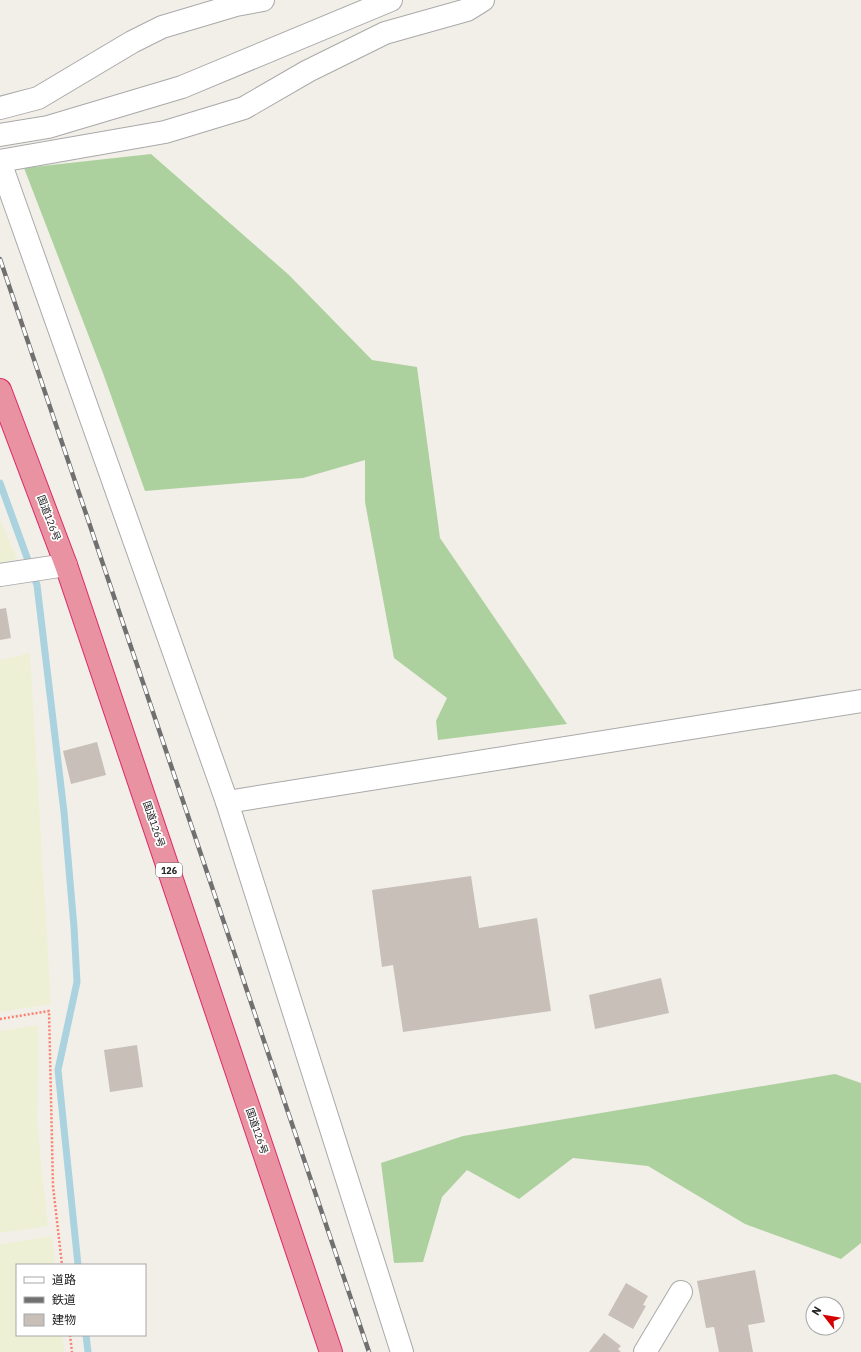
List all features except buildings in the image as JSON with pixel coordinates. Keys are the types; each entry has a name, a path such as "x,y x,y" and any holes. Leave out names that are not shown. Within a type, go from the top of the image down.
{"highway":[{"name":"国道126号","path":"0,390 66,565 331,1352"}],"street":[{"path":"0,108 38,98 132,42 162,27 236,5 263,0"},
{"path":"0,135 48,127 182,87 391,0"},
{"path":"402,1352 226,802 0,161 165,132 244,108 308,71 385,33 467,10 482,0"},
{"path":"0,574 66,565"},
{"path":"226,802 861,701"},
{"path":"645,1352 681,1292"}],"path":[{"path":"0,1019 50,1012 53,1186 62,1264"},
{"path":"70,1336 72,1352"}],"green space":[{"path":"151,154 289,275 372,360 417,367 440,538 567,724 438,740 436,721 447,698 394,658 365,502 365,460 303,478 145,491 103,373 24,168"},
{"path":"0,519 17,559 0,563"},
{"path":"30,653 51,1004 0,1012 0,660"},
{"path":"38,1025 37,1124 48,1226 0,1233 0,1031"},
{"path":"835,1074 861,1083 861,1243 841,1259 745,1224 648,1166 573,1158 519,1199 467,1170 442,1197 423,1262 394,1263 381,1163 463,1136"},
{"path":"52,1236 55,1264 16,1264 16,1336 63,1336 64,1352 0,1352 0,1244"}],"waterway":[{"path":"0,483 37,585 64,812 74,927 77,982 58,1070 78,1264"},
{"path":"86,1336 88,1352"}],"railway":[{"path":"0,259 369,1352"}]}
